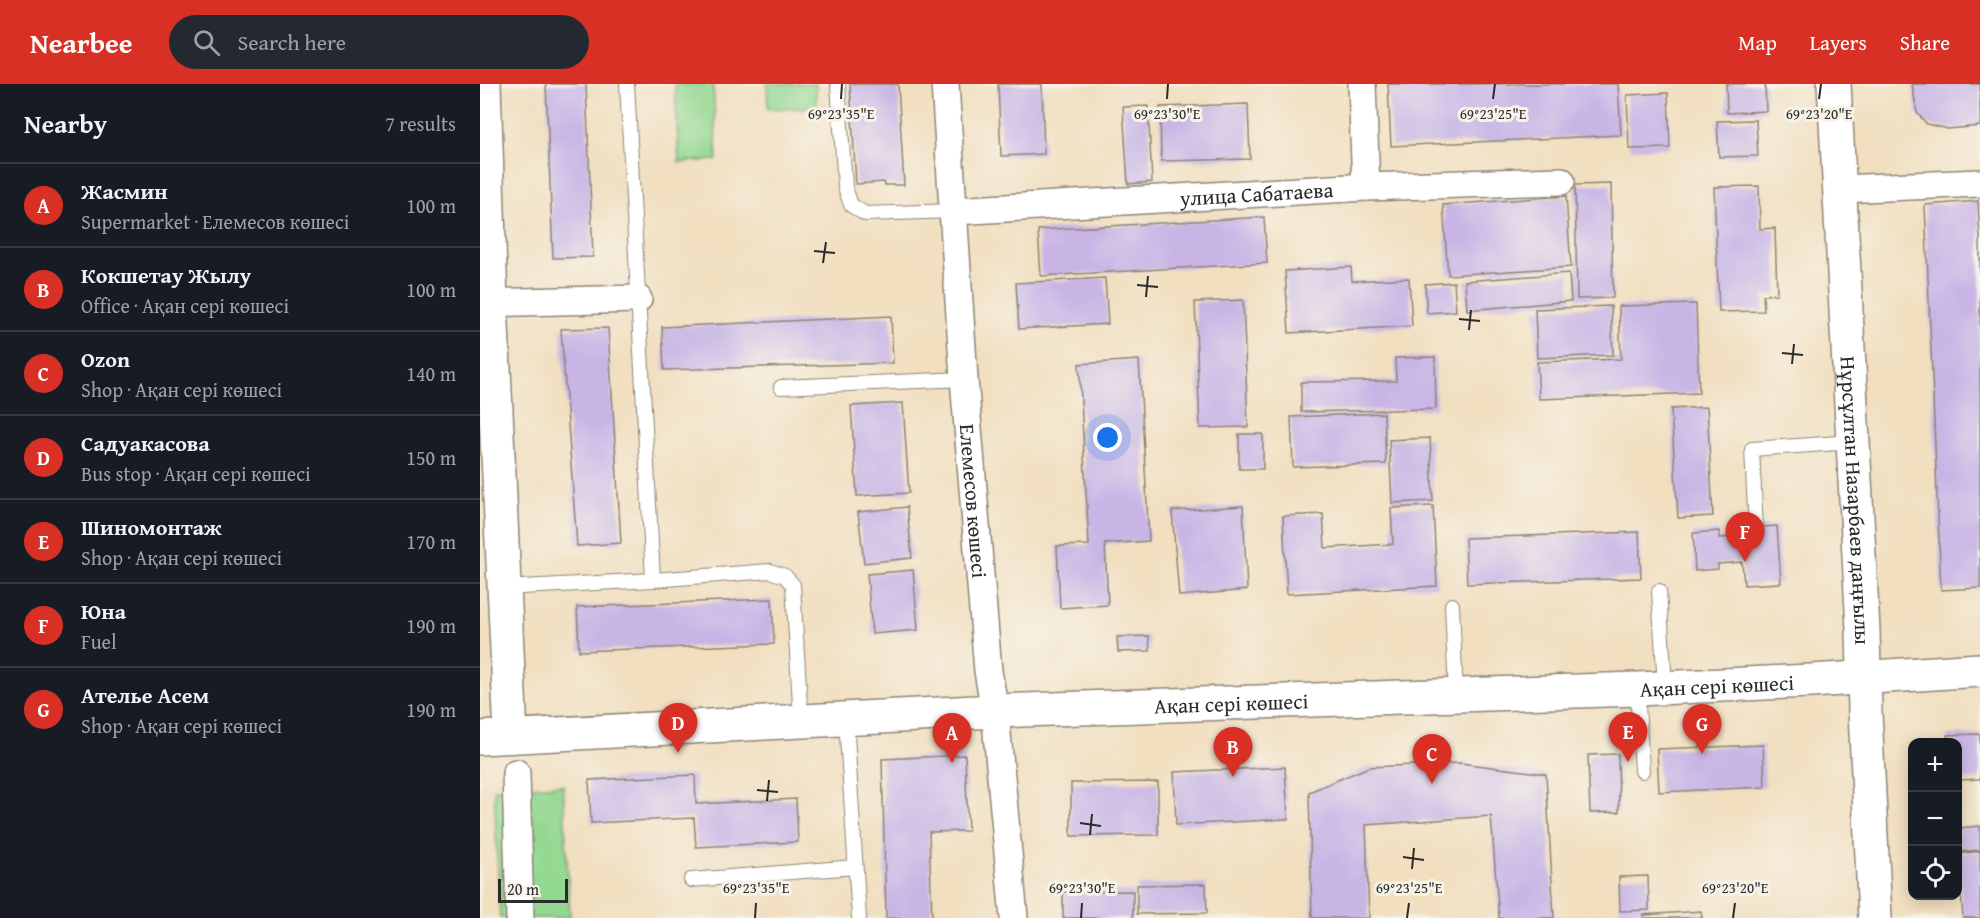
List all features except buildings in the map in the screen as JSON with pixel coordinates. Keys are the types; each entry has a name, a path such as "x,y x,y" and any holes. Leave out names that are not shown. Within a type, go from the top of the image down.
{"main road":[{"path":"484,84 485,303 504,588 496,737"},
{"name":"Нұрсұлтан Назарбаев даңғылы","path":"1834,84 1854,442 1875,918"},
{"name":"Ақан сері көшесі","path":"496,737 995,711 1651,688 1980,670"}],"street":[{"name":"Елемесов көшесі","path":"945,84 964,379 988,671 995,711 1014,918"},
{"path":"1362,84 1366,188"},
{"name":"улица Сабатаева","path":"954,211 1366,188 1561,181"},
{"path":"1840,189 1980,183"},
{"path":"485,303 638,299"},
{"path":"516,773 520,918"}],"lane":[{"path":"627,84 653,580"},
{"path":"838,84 845,188 851,206 865,214 954,211"},
{"path":"781,387 964,379"},
{"path":"1756,531 1752,449 1854,442"},
{"path":"504,588 770,571 784,576 794,585 801,722"},
{"path":"1642,771 1659,591"},
{"path":"1452,605 1456,695"},
{"path":"846,720 859,918"},
{"path":"691,880 855,867"}],"green space":[{"path":"675,84 713,84 717,160 679,162"},
{"path":"767,84 816,84 816,107 768,109"},
{"path":"563,785 570,918 500,918 494,789"}],"place":[{"name":"Юна","path":"1745,562"},
{"name":"Садуакасова","path":"678,753"},
{"name":"Ателье Асем","path":"1702,754"},
{"name":"Шиномонтаж","path":"1628,762"},
{"name":"Жасмин","path":"952,763"},
{"name":"Кокшетау Жылу","path":"1233,777"},
{"name":"Ozon","path":"1432,784"}]}
